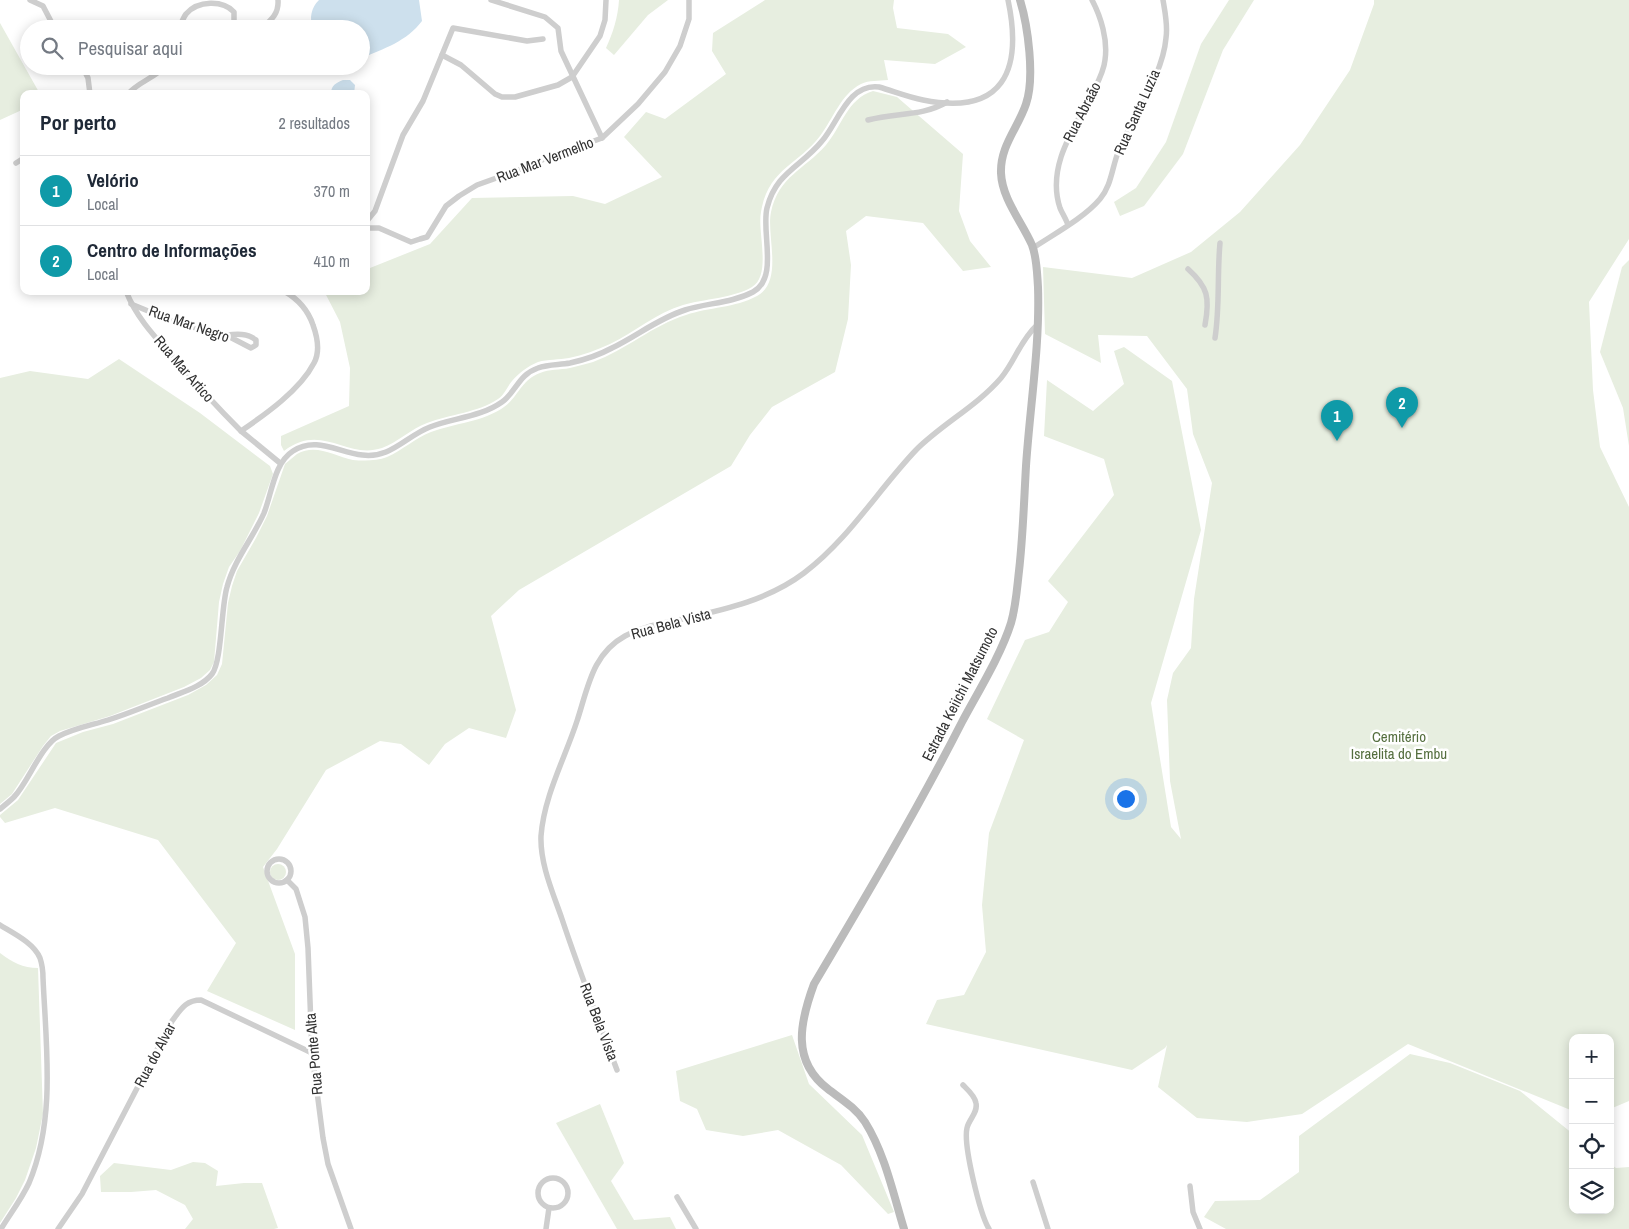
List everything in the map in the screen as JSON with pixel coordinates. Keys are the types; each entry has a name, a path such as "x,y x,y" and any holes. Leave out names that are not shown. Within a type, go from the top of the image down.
{"main road":[{"name":"Estrada Keiichi Matsumoto","path":"904,1229 872,1133 853,1108 817,1079 805,1060 802,1047 804,1022 806,1006 814,984 901,836 999,652 1011,622 1016,599 1036,360 1038,285 1033,248 1006,197 1001,172 1002,159 1026,104 1029,89 1025,16 1020,0"}],"street":[{"path":"30,0 43,6 50,20"},
{"path":"270,20 276,14 278,0"},
{"path":"491,0 545,17 558,28 561,51 602,138"},
{"path":"442,55 461,65 496,94 506,98 558,85 572,77 600,36 605,20 606,0"},
{"name":"Rua Mar Vermelho","path":"370,228 379,228 411,242 420,240 427,237 446,206 476,185 602,138 638,104 665,72 680,46 688,19 689,0"},
{"path":"0,809 14,797 53,739 62,734 111,720 186,691 203,682 213,673 218,662 223,602 227,585 233,569 263,514 280,463 294,450 312,444 325,445 353,455 369,456 385,452 428,428 472,415 501,403 509,396 516,384 528,373 540,367 569,363 591,357 613,348 666,317 698,306 719,303 755,292 762,285 768,260 765,214 770,197 785,174 822,141 835,119 856,94 863,89 872,86 924,100 947,102 975,100 995,91 1003,83 1008,72 1013,46 1013,30 1008,0"},
{"name":"Rua Abraão","path":"1068,225 1060,207 1058,194 1057,178 1060,159 1066,141 1080,118 1103,70 1106,59 1106,44 1100,16 1092,0"},
{"name":"Rua Santa Luzia","path":"1033,248 1090,210 1106,191 1119,150 1153,81 1166,38 1163,0"},
{"path":"183,20 186,14 194,7 213,2 230,6 234,12 234,20"},
{"path":"370,216 374,211 403,135 423,101 453,28 527,41 543,39"},
{"path":"86,75 90,90"},
{"path":"132,90 152,75"},
{"path":"868,120 883,116 926,112 947,102"},
{"path":"16,163 20,160"},
{"path":"1215,338 1219,306 1220,243"},
{"path":"1188,269 1198,278 1207,296 1205,325"},
{"name":"Rua Mar Artico","path":"128,295 138,316 208,399 241,431 280,463"},
{"path":"241,431 275,407 302,380 315,362 317,348 313,324 306,309 289,295"},
{"name":"Rua Mar Negro","path":"131,304 180,324 226,335 244,335 254,338 255,347 248,347 226,335"},
{"name":"Rua Bela Vista","path":"617,1070 578,968 552,889 542,851 541,836 549,800 592,674 601,656 610,644 628,634 653,626 739,606 782,588 803,574 844,536 916,451 951,420 985,394 1002,376 1021,343 1037,324"},
{"path":"281,859 288,863 291,869 290,877 287,880 280,884 269,878 267,870 273,860 281,859"},
{"name":"Rua Ponte Alta","path":"287,880 296,889 305,917 312,1053 318,1102 328,1164 350,1229"},
{"path":"0,925 32,948 41,961 47,1098 44,1132 29,1182 1,1229"},
{"name":"Rua do Alvar","path":"58,1229 82,1194 172,1021 188,1002 202,1000 312,1053"},
{"path":"963,1085 975,1098 977,1105 967,1127 966,1137 975,1185 985,1223 989,1229"},
{"path":"547,1179 559,1179 567,1186 568,1198 560,1207 555,1209 549,1208 544,1206 538,1198 539,1187 547,1179"},
{"path":"1033,1182 1048,1229"},
{"path":"1190,1186 1193,1212 1200,1229"},
{"path":"677,1198 696,1229"},
{"path":"546,1229 549,1208"}],"green space":[{"path":"619,0 668,0 648,15 614,55 606,48 615,25"},
{"path":"765,0 894,0 893,8 897,28 948,34 966,47 935,64 884,60 888,80 871,81 861,84 848,94 820,136 770,186 760,220 763,263 758,281 752,287 736,294 673,308 619,339 590,352 569,358 538,362 521,373 498,399 490,404 427,423 382,448 357,449 322,440 310,440 298,443 284,451 281,445 281,436 349,406 350,368 340,322 326,295 370,295 370,268 430,244 472,198 573,196 605,204 662,177 624,137 646,112 665,119 726,74 712,51 713,33"},
{"path":"1229,0 1254,0 1223,50 1183,154 1144,206 1120,216 1114,202 1136,188 1166,142 1201,44"},
{"name":"Cemitério Israelita do Embu","path":"1374,0 1629,0 1629,239 1589,302 1593,390 1600,447 1629,507 1629,1101 1614,1107 1614,1034 1569,1034 1569,1109 1408,1044 1302,1114 1247,1122 1197,1118 1158,1087 1167,1045 1132,1070 926,1024 937,1000 964,995 986,952 982,905 989,833 1024,740 987,719 1025,640 1049,632 1068,602 1048,581 1114,495 1104,459 1044,436 1047,380 1093,411 1124,384 1114,351 1124,347 1172,381 1201,530 1151,703 1171,827 1181,839 1170,781 1167,700 1173,673 1191,648 1194,599 1212,483 1193,434 1187,389 1147,336 1098,335 1101,363 1045,334 1043,267 1132,278 1191,252 1240,212 1300,145 1350,70"},
{"path":"0,23 20,58 20,75 29,75 38,90 20,90 20,111 0,120"},
{"path":"873,91 897,97 963,154 959,211 970,241 991,267 963,271 923,223 866,216 846,231 851,265 848,319 835,372 772,407 750,435 731,466 519,590 491,616 516,710 506,738 469,728 445,744 429,765 401,744 380,741 326,770 277,849 263,867 295,954 295,1030 207,991 236,943 158,840 55,808 5,823 0,815 18,800 56,743 83,732 113,724 188,695 206,685 217,675 222,664 228,603 237,571 267,516 285,464 294,456 304,451 318,450 353,460 387,457 431,432 496,412 509,403 528,380 540,373 593,362 617,351 674,319 695,312 740,303 757,296 765,289 770,280 772,269 771,212 780,190 793,174 818,154 832,138 857,100"},
{"path":"1629,260 1629,446 1623,408 1600,352 1622,267"},
{"path":"119,359 200,413 270,466 273,474 259,513 240,551 229,567 223,584 219,602 214,662 210,670 201,678 184,687 110,716 60,731 51,736 12,794 0,804 0,378 30,371 88,379"},
{"path":"275,864 281,864 286,869 284,878 275,880 270,875 270,869"},
{"path":"0,953 18,964 38,968 43,1114 36,1148 25,1180 0,1223"},
{"path":"792,1035 809,1084 862,1135 894,1212 888,1214 841,1165 778,1130 743,1136 706,1130 697,1109 680,1101 676,1071"},
{"path":"1410,1054 1450,1063 1520,1091 1569,1131 1569,1214 1614,1214 1614,1167 1629,1167 1629,1229 1226,1229 1204,1217 1215,1201 1260,1200 1299,1172 1299,1136"},
{"path":"600,1104 624,1163 611,1181 634,1220 670,1217 676,1229 617,1229 556,1123"},
{"path":"193,1162 205,1163 218,1171 216,1186 262,1183 278,1228 185,1229 193,1219 185,1205 156,1190 101,1192 100,1176 114,1163 171,1170"}],"water":[{"path":"319,0 419,0 422,21 402,39 370,54 370,20 311,20 314,6"},
{"path":"350,80 355,85 354,90 331,90 336,83"}],"place":[{"name":"Centro de Informações","path":"1402,428"},
{"name":"Velório","path":"1337,441"}]}
